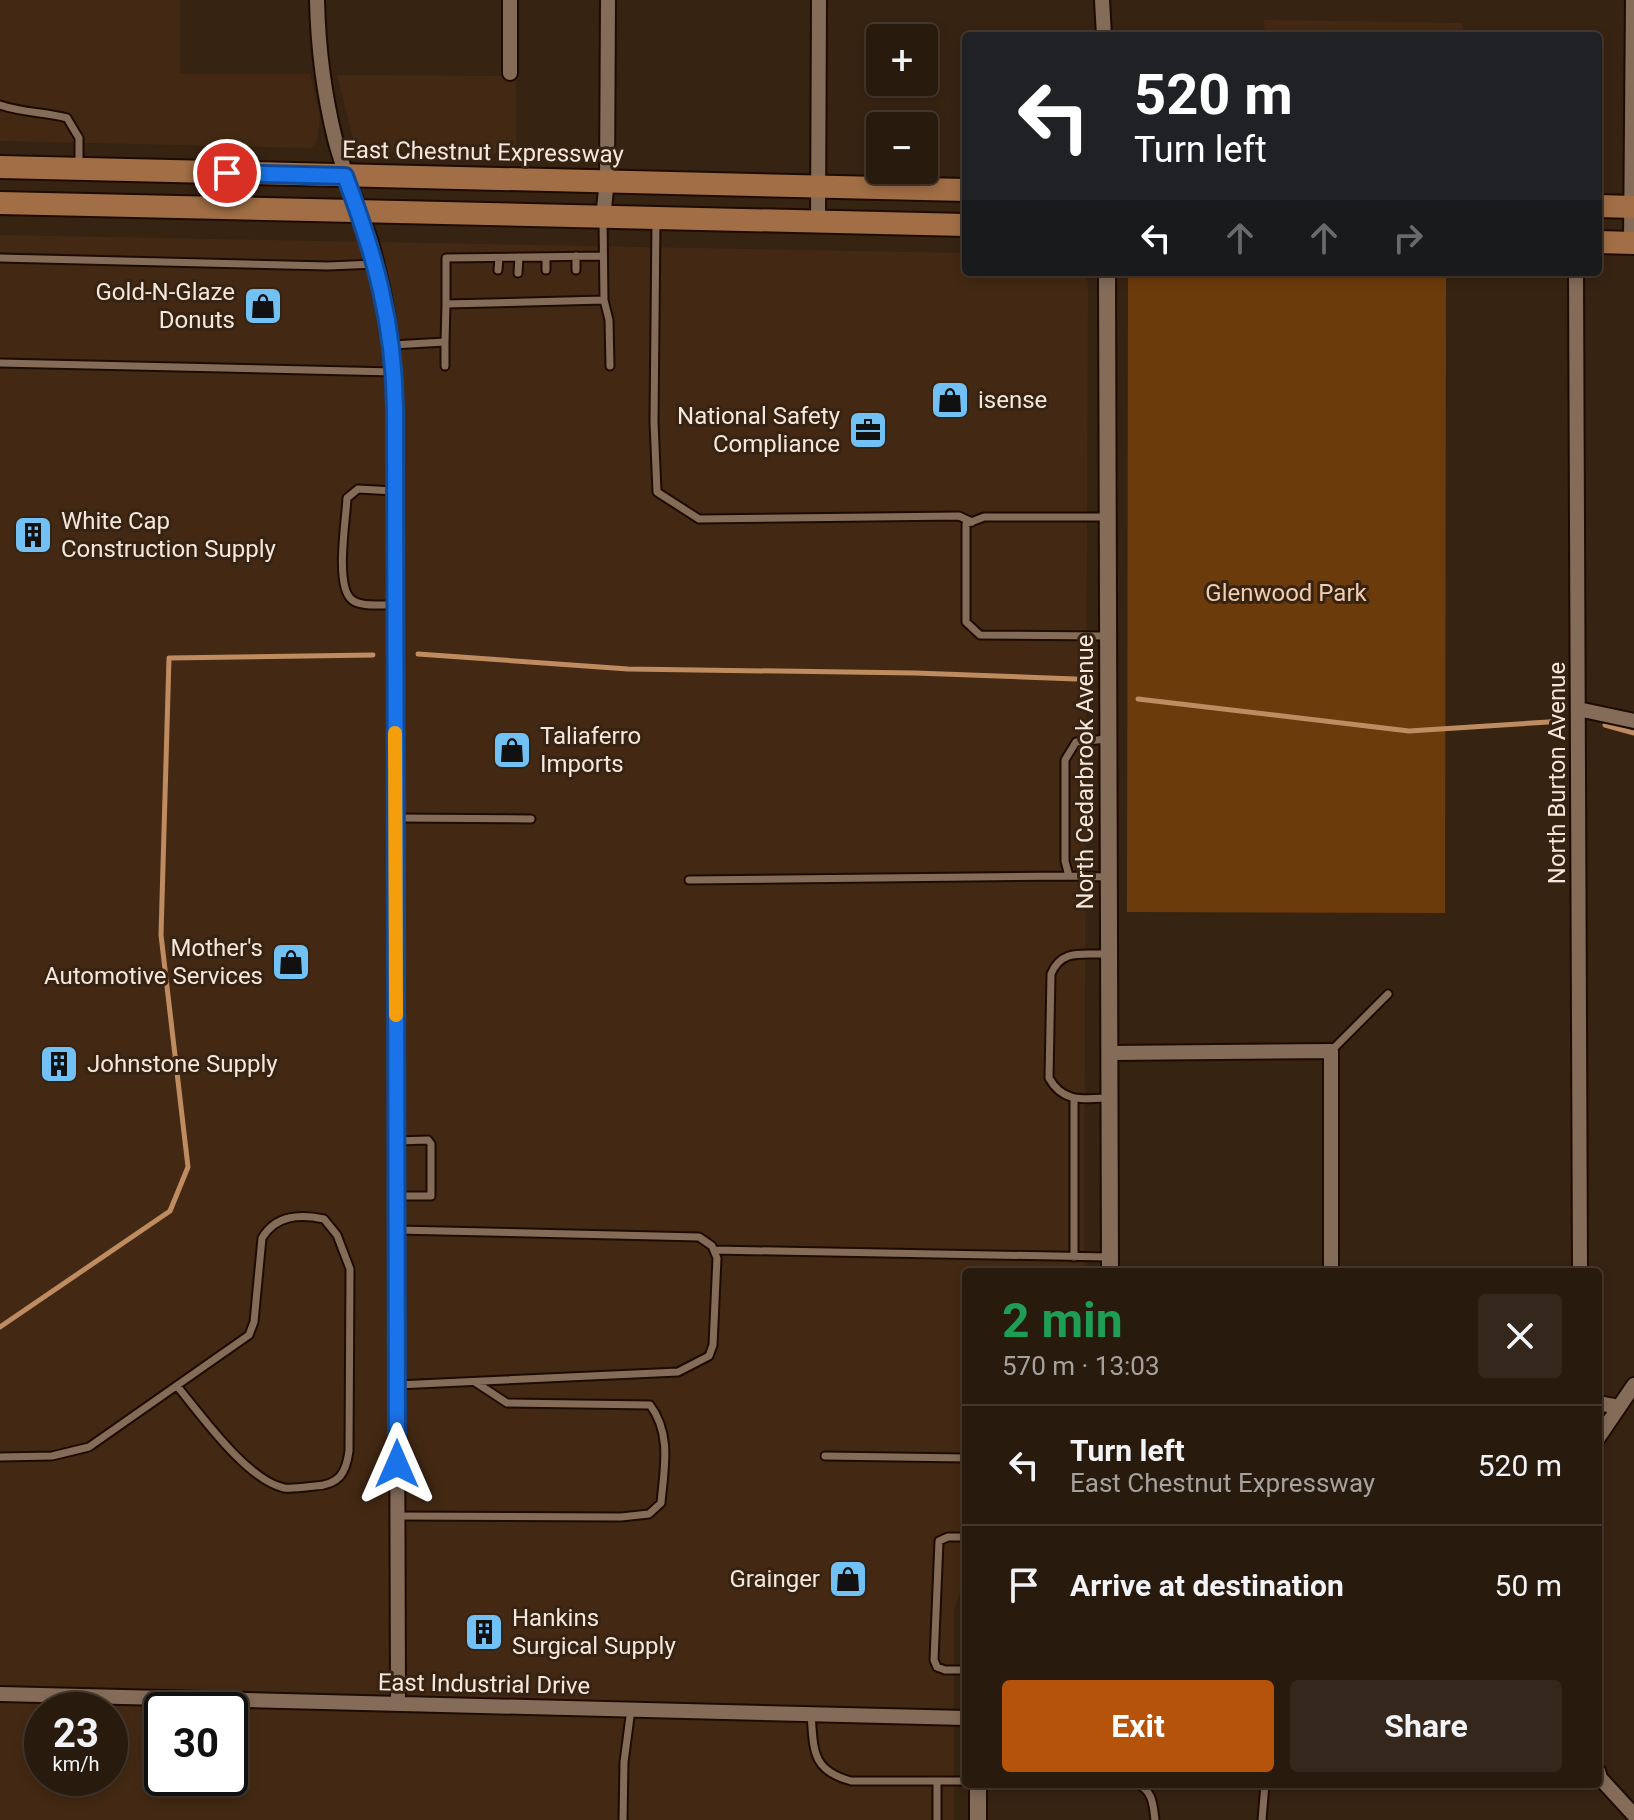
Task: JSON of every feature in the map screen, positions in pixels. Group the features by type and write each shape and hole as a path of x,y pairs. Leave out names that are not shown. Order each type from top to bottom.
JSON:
{"main road":[{"name":"East Chestnut Expressway","path":"0,167 962,190"},
{"path":"0,203 962,225"},
{"path":"1602,206 1632,207"},
{"path":"1602,242 1632,243"}],"street":[{"path":"317,0 326,93 345,176 376,264 392,345 394,372 398,1703"},
{"path":"510,0 510,73"},
{"path":"603,218 607,180 608,0"},
{"path":"818,222 819,0"},
{"path":"1102,0 1104,32"},
{"path":"1632,243 1633,0"},
{"name":"North Cedarbrook Avenue","path":"1107,276 1110,1265"},
{"name":"North Burton Avenue","path":"1576,276 1580,1268"},
{"path":"1578,709 1634,721"},
{"path":"1109,1053 1331,1051 1331,1268"},
{"path":"1602,1432 1634,1385"},
{"path":"1602,1404 1619,1407"},
{"name":"East Industrial Drive","path":"0,1694 962,1718"},
{"path":"1602,1780 1634,1815"},
{"path":"978,1788 978,1820"}],"lane":[{"path":"0,105 22,113 51,113 67,118 79,138 79,169"},
{"path":"603,218 604,300 609,320 610,366"},
{"path":"656,219 654,422 657,492 699,519 959,516 972,522"},
{"path":"576,256 576,270"},
{"path":"445,366 446,258 603,256"},
{"path":"518,273 519,257"},
{"path":"546,257 546,270"},
{"path":"0,258 328,266 376,264"},
{"path":"480,258 480,270"},
{"path":"498,270 499,258"},
{"path":"517,288 517,301"},
{"path":"545,301 546,289"},
{"path":"575,300 576,289"},
{"path":"479,290 479,302"},
{"path":"497,302 498,290"},
{"path":"446,304 604,300"},
{"path":"392,345 445,342"},
{"path":"0,363 394,372"},
{"path":"395,491 358,489 347,498 342,584 351,600 360,604 395,605"},
{"path":"1108,517 984,517 966,524 966,622 980,635 1108,636"},
{"path":"1069,876 1065,861 1065,760 1076,742 1109,739"},
{"path":"396,818 531,819"},
{"path":"689,880 1109,877"},
{"path":"1109,954 1067,955 1056,962 1051,974 1049,1078 1055,1089 1074,1099 1110,1098"},
{"path":"1331,1051 1388,994"},
{"path":"1074,1099 1074,1257"},
{"path":"396,1141 428,1140 431,1144 433,1187 431,1196 396,1196"},
{"path":"0,1457 52,1456 89,1447 249,1335 254,1322 262,1238 269,1227 290,1217 324,1219 337,1235 350,1269 349,1451 346,1469 338,1479 320,1486 284,1488 268,1481 237,1457 177,1386"},
{"path":"397,1230 699,1237 712,1246 717,1258 713,1345 709,1356 678,1372 397,1385"},
{"path":"714,1250 1074,1257 1110,1265"},
{"path":"397,1516 621,1517 649,1514 661,1503 666,1447 659,1418 650,1405 507,1403 473,1381"},
{"path":"825,1456 962,1458"},
{"path":"962,1537 939,1541 934,1660 937,1667 945,1670 962,1670"},
{"path":"623,1820 624,1762 631,1709"},
{"path":"811,1714 814,1752 819,1764 835,1777 851,1781 962,1781"},
{"path":"937,1782 937,1820"},
{"path":"1145,1788 1152,1798 1155,1820"},
{"path":"1262,1820 1265,1788"}],"shaded area":[{"path":"0,0 180,0 180,74 310,74 320,115 317,140 311,148 0,141"},
{"path":"1264,20 1462,23 1462,32 1265,32"},
{"path":"337,75 502,76 516,81 516,154 356,151"},
{"path":"0,235 962,253 962,276 1084,276 1088,282 1084,1268 962,1268 962,1587 954,1610 954,1820 0,1820"}],"green space":[{"name":"Glenwood Park","path":"1128,276 1446,276 1445,913 1127,912"}],"waterway":[{"path":"418,654 628,669 915,673 1076,679"},
{"path":"0,1327 170,1211 188,1167 161,935 169,658 373,655"},
{"path":"1138,699 1409,731 1564,721"},
{"path":"1605,725 1634,733"}],"slow traffic":[{"path":"395,733 396,1015"}],"place":[{"name":"Gold-N-Glaze Donuts","path":"263,306"},
{"name":"isense","path":"950,400"},
{"name":"National Safety Compliance","path":"868,430"},
{"name":"White Cap Construction Supply","path":"33,535"},
{"name":"Taliaferro Imports","path":"512,750"},
{"name":"Mother's Automotive Services","path":"291,962"},
{"name":"Johnstone Supply","path":"59,1064"},
{"name":"Grainger","path":"848,1579"},
{"name":"Hankins Surgical Supply","path":"484,1632"}],"route":[{"path":"227,173 345,176 370,241 392,345 395,409 397,1464"}]}
